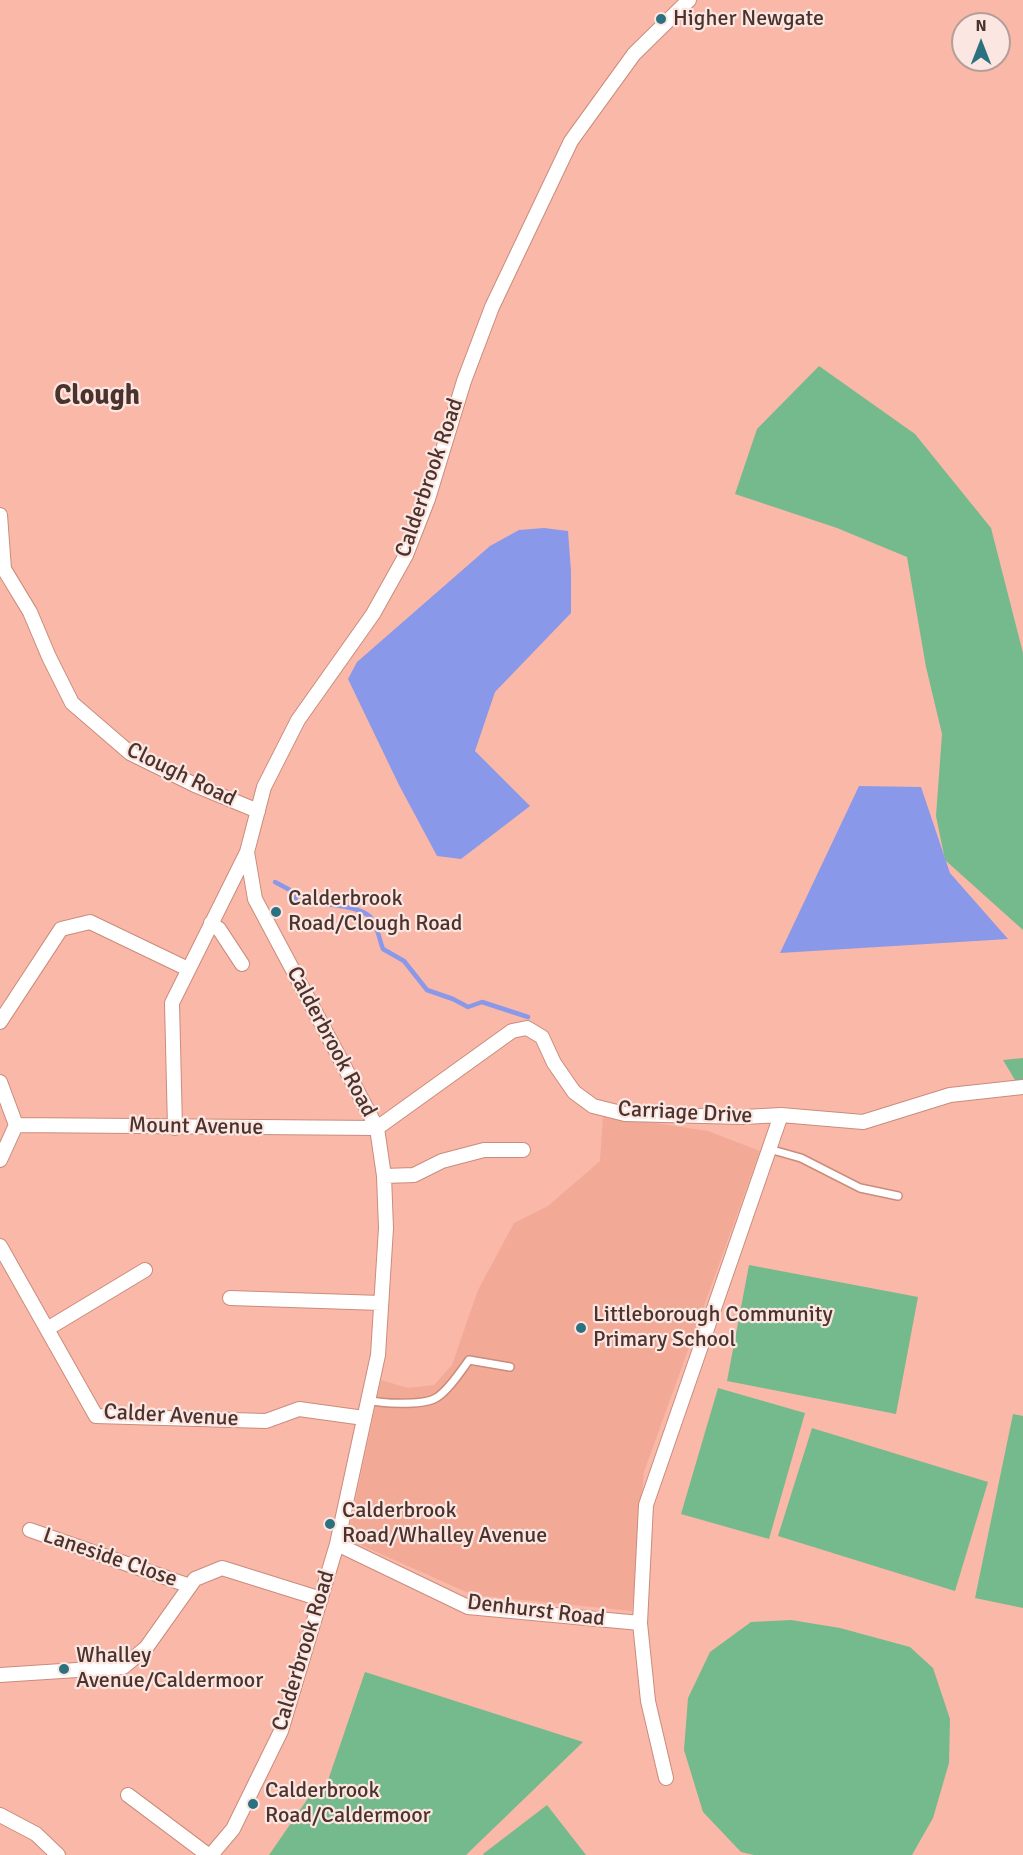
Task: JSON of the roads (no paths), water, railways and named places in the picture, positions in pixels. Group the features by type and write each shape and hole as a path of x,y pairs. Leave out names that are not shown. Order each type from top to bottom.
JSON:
{"street":[{"name":"Calderbrook Road","path":"210,1855 232,1829 281,1731 337,1544 378,1355 386,1228 384,1176 377,1128 255,899 247,852 264,787 298,720 374,614 406,555 428,499 464,381 492,307 572,141 634,54 689,0"},
{"name":"Clough Road","path":"0,515 3,569 30,612 72,703 130,753 258,811"},
{"path":"175,1128 172,1003 247,852"},
{"path":"0,1022 61,929 90,922 188,969"},
{"path":"211,923 219,928 242,964"},
{"name":"Carriage Drive","path":"377,1128 512,1031 527,1028 542,1037 554,1063 574,1092 593,1106 625,1114 744,1117 781,1115 863,1122 950,1095 1023,1088"},
{"path":"0,1082 16,1125 0,1160"},
{"path":"666,1778 648,1701 640,1623 646,1504 781,1115"},
{"name":"Mount Avenue","path":"16,1125 377,1128"},
{"path":"384,1176 414,1175 442,1161 484,1149 523,1149"},
{"name":"Calder Avenue","path":"0,1246 96,1416 266,1421 299,1408 364,1418"},
{"path":"46,1329 145,1270"},
{"path":"230,1298 381,1303"},
{"name":"Laneside Close","path":"30,1530 190,1586"},
{"name":"Denhurst Road","path":"337,1544 468,1607 640,1623"},
{"path":"0,1675 123,1667 146,1648 195,1579 222,1568 321,1599"},
{"path":"128,1795 210,1855"},
{"path":"0,1815 36,1834 58,1855"}],"lane":[{"path":"769,1149 801,1158 860,1188 898,1196"},
{"path":"368,1400 392,1404 435,1399 454,1381 469,1360 510,1367"}],"water":[{"path":"544,528 568,531 571,613 495,692 475,751 530,806 461,859 437,856 399,785 348,679 357,662 490,546 519,530"},
{"path":"859,786 921,787 950,873 1008,939 780,953"}],"waterway":[{"path":"275,882 290,890 298,902 348,907 365,913 375,925 383,949 404,961 427,990 468,1007 482,1002 528,1017"}],"place":[{"name":"Higher Newgate","path":"661,19"},
{"name":"Calderbrook Road/Clough Road","path":"276,912"},
{"name":"Littleborough Community Primary School","path":"581,1328"},
{"name":"Calderbrook Road/Whalley Avenue","path":"330,1524"},
{"name":"Whalley Avenue/Caldermoor","path":"64,1669"},
{"name":"Calderbrook Road/Caldermoor","path":"253,1804"}],"district":[{"name":"Clough","path":"97,397"}]}
